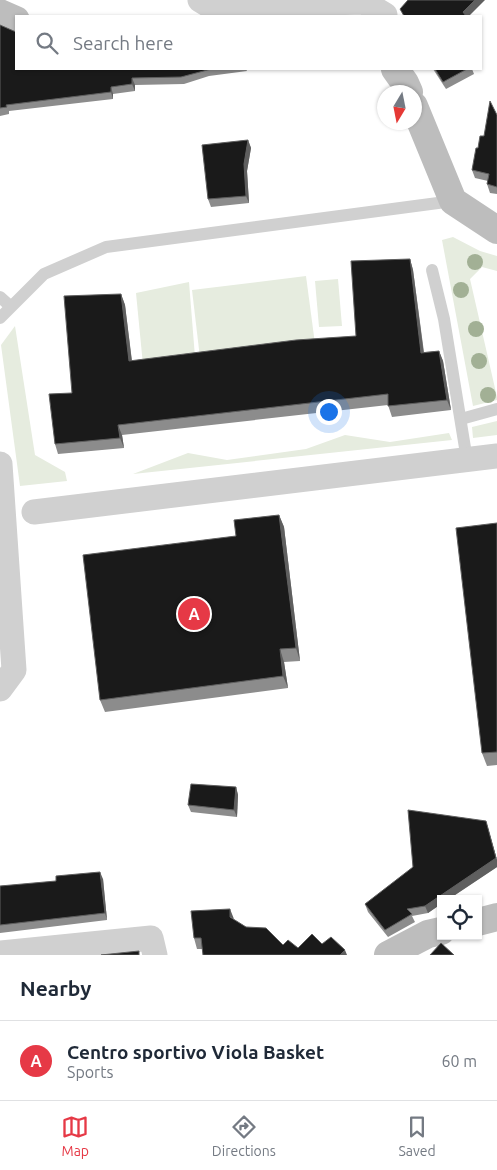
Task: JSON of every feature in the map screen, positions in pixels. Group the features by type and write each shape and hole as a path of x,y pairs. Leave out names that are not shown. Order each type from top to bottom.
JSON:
{"main road":[{"path":"0,13 15,20"},
{"path":"395,70 407,85"},
{"path":"422,125 453,201 497,230"},
{"path":"482,921 497,917"},
{"path":"388,955 428,934 437,932"}],"street":[{"path":"200,0 210,6 364,2 390,11"},
{"path":"34,512 497,456"},
{"path":"0,464 14,670 0,689"},
{"path":"0,953 32,953 151,938 155,955"}],"lane":[{"path":"0,318 44,274 106,247 453,201"},
{"path":"432,270 444,319 467,460"},
{"path":"0,297 10,306"},
{"path":"461,419 497,409"}],"shaded area":[{"path":"453,237 480,251 497,256 497,271 482,267 470,279 497,397 497,400 473,406 442,240"},
{"path":"306,276 315,344 200,358 192,290"},
{"path":"338,279 342,326 319,327 315,281"},
{"path":"189,282 195,357 143,365 136,293"},
{"path":"15,326 35,455 65,472 67,481 20,486 1,345"},
{"path":"497,421 497,435 473,438 472,427"},
{"path":"449,433 452,440 133,474 188,453 227,460 306,449 345,435 390,442"}],"building":[{"path":"408,0 475,0 463,12 465,15 403,15 400,9"},
{"path":"0,25 15,32 15,70 207,70 181,77 132,78 132,84 111,87 111,92 6,105 7,107 0,108"},
{"path":"436,70 465,70 443,82"},
{"path":"490,101 497,115 497,187 487,184 489,174 472,170 480,136 484,136"},
{"path":"248,140 244,164 246,196 208,199 202,145"},
{"path":"410,259 421,353 439,351 447,400 388,406 388,394 118,425 120,438 55,444 49,394 72,393 64,296 121,294 129,361 296,340 356,336 351,261"},
{"path":"279,515 296,648 280,649 283,676 100,700 83,555 236,536 234,520"},
{"path":"497,523 497,752 482,753 456,528"},
{"path":"191,784 236,787 234,810 188,805"},
{"path":"408,810 486,821 496,858 441,895 437,895 437,898 425,906 407,909 412,914 385,930 365,904 413,867"},
{"path":"100,872 105,913 0,925 0,886 56,881 56,876"},
{"path":"230,909 230,917 246,927 266,928 283,945 288,940 298,948 312,934 322,944 331,937 345,950 340,955 203,955 201,938 194,938 191,911"},
{"path":"441,943 454,955 430,955"},
{"path":"139,951 139,955 101,955"}],"place":[{"name":"Centro sportivo Viola Basket","path":"194,614"}]}
